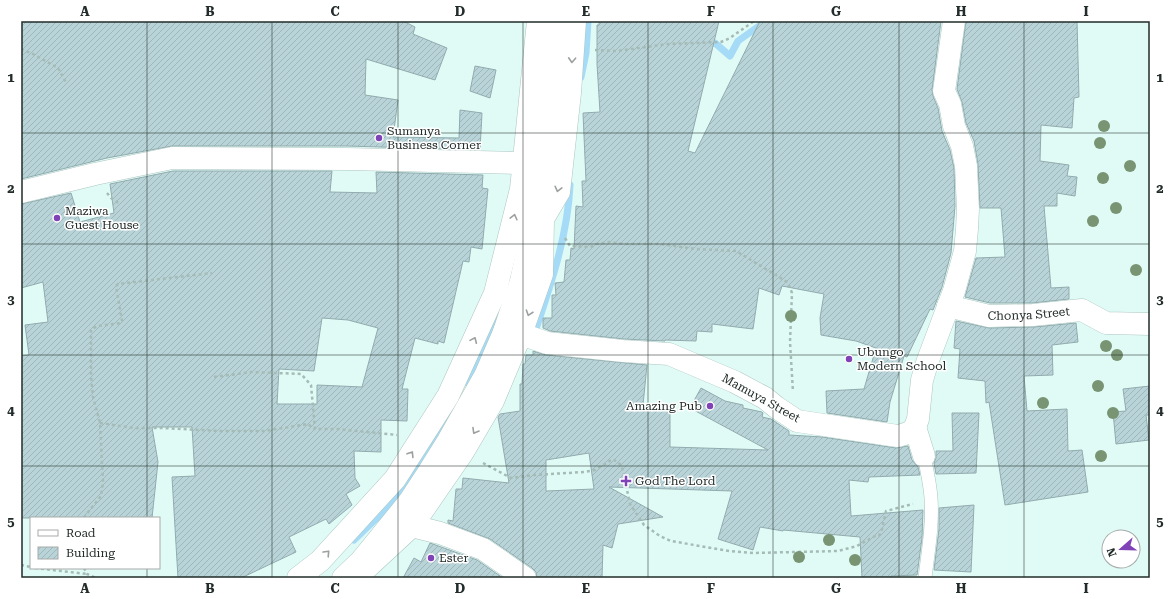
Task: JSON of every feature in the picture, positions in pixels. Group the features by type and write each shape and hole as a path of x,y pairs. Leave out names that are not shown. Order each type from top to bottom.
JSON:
{"street":[{"path":"298,578 320,561 395,479 448,396 495,292 521,188 538,21"},
{"path":"355,578 412,526 463,452 492,401 513,333 520,281 544,174 559,21"},
{"path":"343,578 361,561 409,502 428,473 485,376 513,333 542,274 543,219 559,192 570,93 575,21"},
{"path":"924,456 915,427 922,380 962,266 968,215 966,166 962,146 954,126 950,104 944,91 954,21"},
{"path":"21,192 95,174 172,158 355,159 523,163"},
{"name":"Chonya Street","path":"948,306 989,316 1033,315 1082,310 1106,323 1150,324"},
{"name":"Mamuya Street","path":"513,333 548,343 669,354 735,382 759,395 797,421 898,436 912,431 915,427"},
{"path":"412,526 440,533 483,549 525,578"}],"lane":[{"path":"924,456 929,479 931,500 931,527 925,578"}],"path":[{"path":"572,48 617,51 668,44 721,42 730,38 754,21"},
{"path":"21,49 58,68 67,84"},
{"path":"543,219 561,231 570,246 589,247 596,244 609,242 625,244 660,244 696,249 736,251 788,282 792,293 790,366 797,421"},
{"path":"85,517 101,496 103,482 100,423 93,397 91,375 91,330 97,326 121,323 122,321 116,286 120,283 212,273"},
{"path":"214,377 252,372 301,374 311,385 315,429"},
{"path":"100,423 134,428 264,432 308,424 315,429 337,429 422,437"},
{"path":"463,452 511,478 595,470 613,459 621,465 630,504 644,525 660,536 671,541 753,554 832,551 851,548 875,536 879,536 886,511 931,500"},
{"path":"44,569 87,574 96,578"},
{"path":"84,569 87,574"}],"building":[{"path":"21,21 403,21 415,27 413,34 447,48 435,80 366,59 365,95 398,100 393,137 459,138 460,110 482,113 480,150 347,146 172,146 107,158 21,179"},
{"path":"599,21 719,21 688,151 695,153 760,21 941,21 932,90 938,108 942,131 950,150 954,168 955,206 951,253 942,287 933,310 930,309 907,357 904,356 890,402 887,422 827,413 826,391 864,389 876,348 856,341 821,335 820,318 824,294 782,286 779,295 759,288 753,329 712,324 712,332 697,331 696,341 624,339 550,331 543,328 543,318 552,318 552,295 556,295 555,283 564,282 566,260 570,260 571,248 574,249 576,206 583,207 582,181 586,181 583,113 600,112 597,64 597,25 599,25"},
{"path":"966,21 1077,21 1079,97 1074,98 1072,128 1041,125 1040,161 1069,165 1067,176 1077,177 1075,196 1057,193 1057,206 1044,206 1051,288 1069,287 1069,299 1032,303 990,303 965,297 976,258 1005,257 1001,208 980,208 978,164 974,141 966,123 962,102 957,89"},
{"path":"475,66 496,70 490,98 470,91"},
{"path":"173,171 332,171 330,192 377,193 376,172 483,175 482,188 488,189 482,249 471,247 469,262 463,261 444,343 438,341 438,344 415,338 402,389 408,389 407,421 381,420 381,452 354,451 355,478 360,486 346,494 352,505 329,524 326,519 289,537 296,552 241,578 178,578 172,477 195,476 192,427 152,427 158,462 152,517 21,518 21,356 29,355 25,325 48,322 43,282 21,288 21,204 71,193 80,222 114,213 110,184","holes":["322,318 348,320 378,328 362,387 317,385 317,404 277,404 279,369 314,371"]},
{"path":"956,321 989,328 1034,327 1076,323 1078,342 1052,345 1053,375 1024,376 1027,411 1067,409 1068,451 1082,450 1088,492 1005,505 989,402 986,403 985,381 958,378 960,349 954,348"},
{"path":"533,351 546,355 647,365 643,405 670,405 670,447 768,450 690,408 701,388 725,401 743,405 743,408 762,412 762,417 771,419 789,431 789,435 822,437 896,448 908,446 912,460 918,467 920,475 869,477 868,482 849,480 851,516 923,510 922,538 917,575 891,576 891,578 862,578 860,537 783,531 760,527 753,550 718,539 732,491 609,487 663,517 618,524 612,548 603,545 602,578 537,578 536,572 532,568 490,539 448,523 448,520 453,521 456,489 462,489 463,478 509,483 498,417 500,414 520,411 520,384 522,384 523,364 525,364 526,355 533,355","holes":["589,453 594,489 546,491 546,460"]},
{"path":"1150,386 1150,415 1146,415 1149,440 1116,444 1113,412 1126,411 1123,389"},
{"path":"952,413 979,413 976,473 936,474 934,463 936,451 953,451"},
{"path":"974,505 971,572 934,570 939,529 939,508"},
{"path":"430,543 477,560 503,578 403,578 414,558 421,562"}],"waterway":[{"path":"581,77 586,53 588,21"},
{"path":"706,44 715,43 730,56 738,41 766,21"},
{"path":"537,326 554,274 563,239 569,203 570,185"},
{"path":"467,383 493,329 500,307"},
{"path":"354,540 382,513 423,459 455,405"}],"place":[{"name":"Sumanya Business Corner","path":"379,138"},
{"name":"Maziwa Guest House","path":"57,218"},
{"name":"Ubungo Modern School","path":"849,359"},
{"name":"Amazing Pub","path":"710,406"},
{"name":"God The Lord","path":"626,481"},
{"name":"Ester","path":"431,558"}]}
